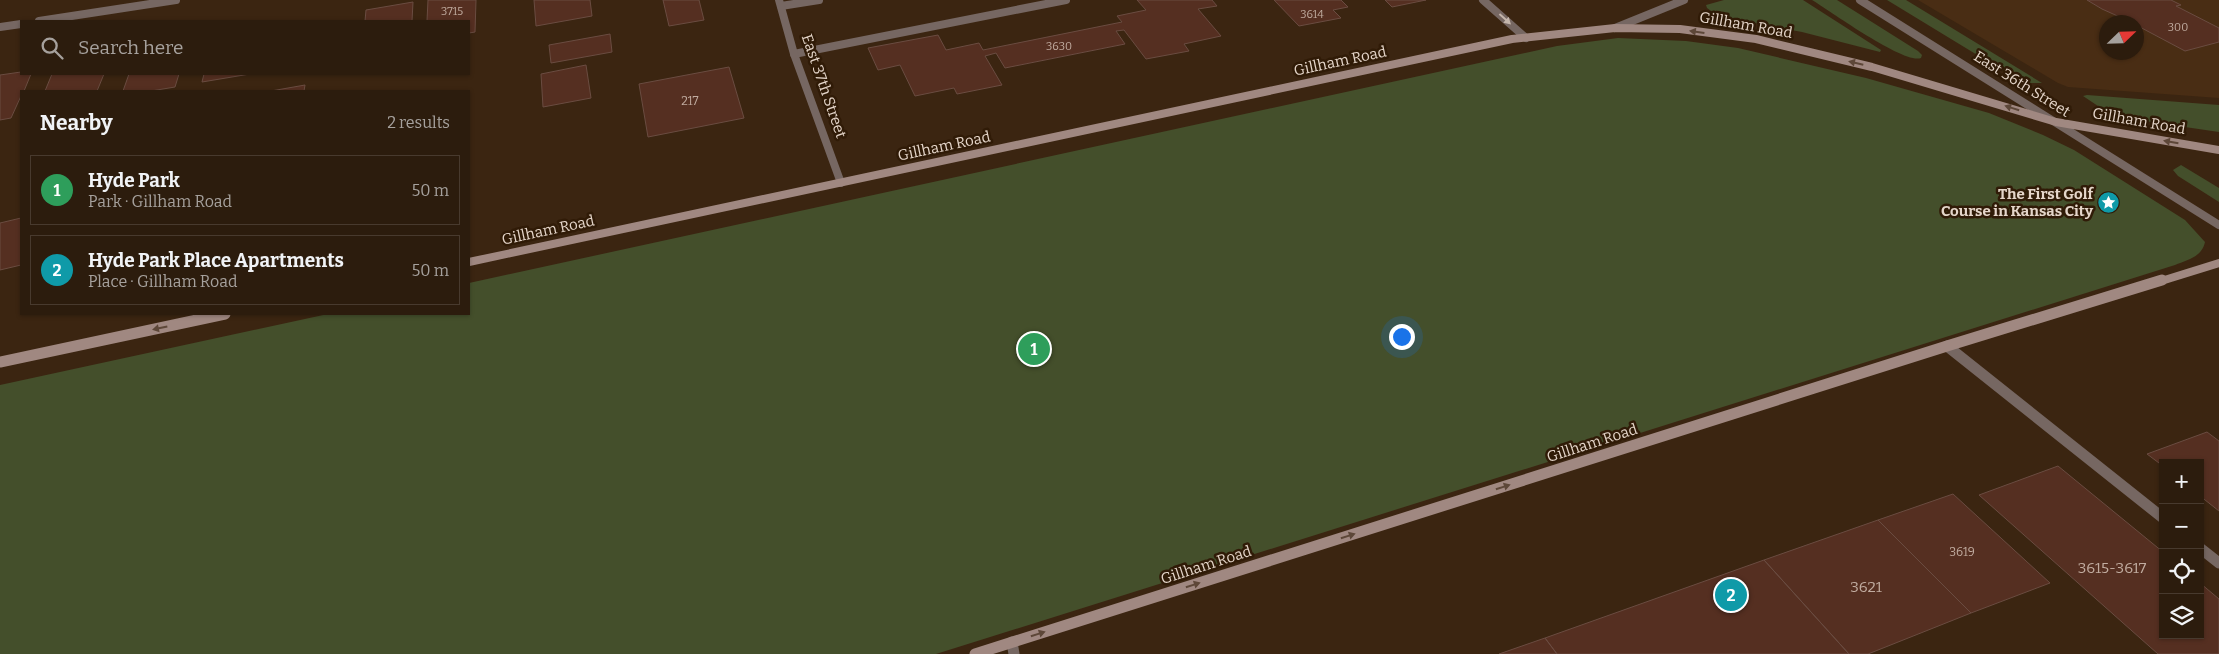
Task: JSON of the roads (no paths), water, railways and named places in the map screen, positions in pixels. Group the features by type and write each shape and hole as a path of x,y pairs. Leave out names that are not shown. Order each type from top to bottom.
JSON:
{"main road":[{"name":"Gillham Road","path":"470,262 1526,38 1615,28 1680,29 1756,39 1920,80 2056,122 2219,150"},
{"name":"Gillham Road","path":"975,654 1013,648 1947,346 2219,263"},
{"path":"0,362 220,315"}],"street":[{"path":"46,20 176,0"},
{"path":"780,3 819,0"},
{"path":"794,54 1066,0"},
{"path":"1483,0 1526,38"},
{"path":"1615,28 1684,0"},
{"name":"East 36th Street","path":"1860,0 2219,225"},
{"name":"East 37th Street","path":"780,3 794,54 841,183"},
{"path":"0,27 20,24"},
{"path":"1947,346 2159,515"},
{"path":"2201,549 2219,563"}],"place":[{"name":"The First Golf Course in Kansas City","path":"2109,203"},
{"name":"Hyde Park","path":"1034,349"},
{"name":"Hyde Park Place Apartments","path":"1731,595"}]}
